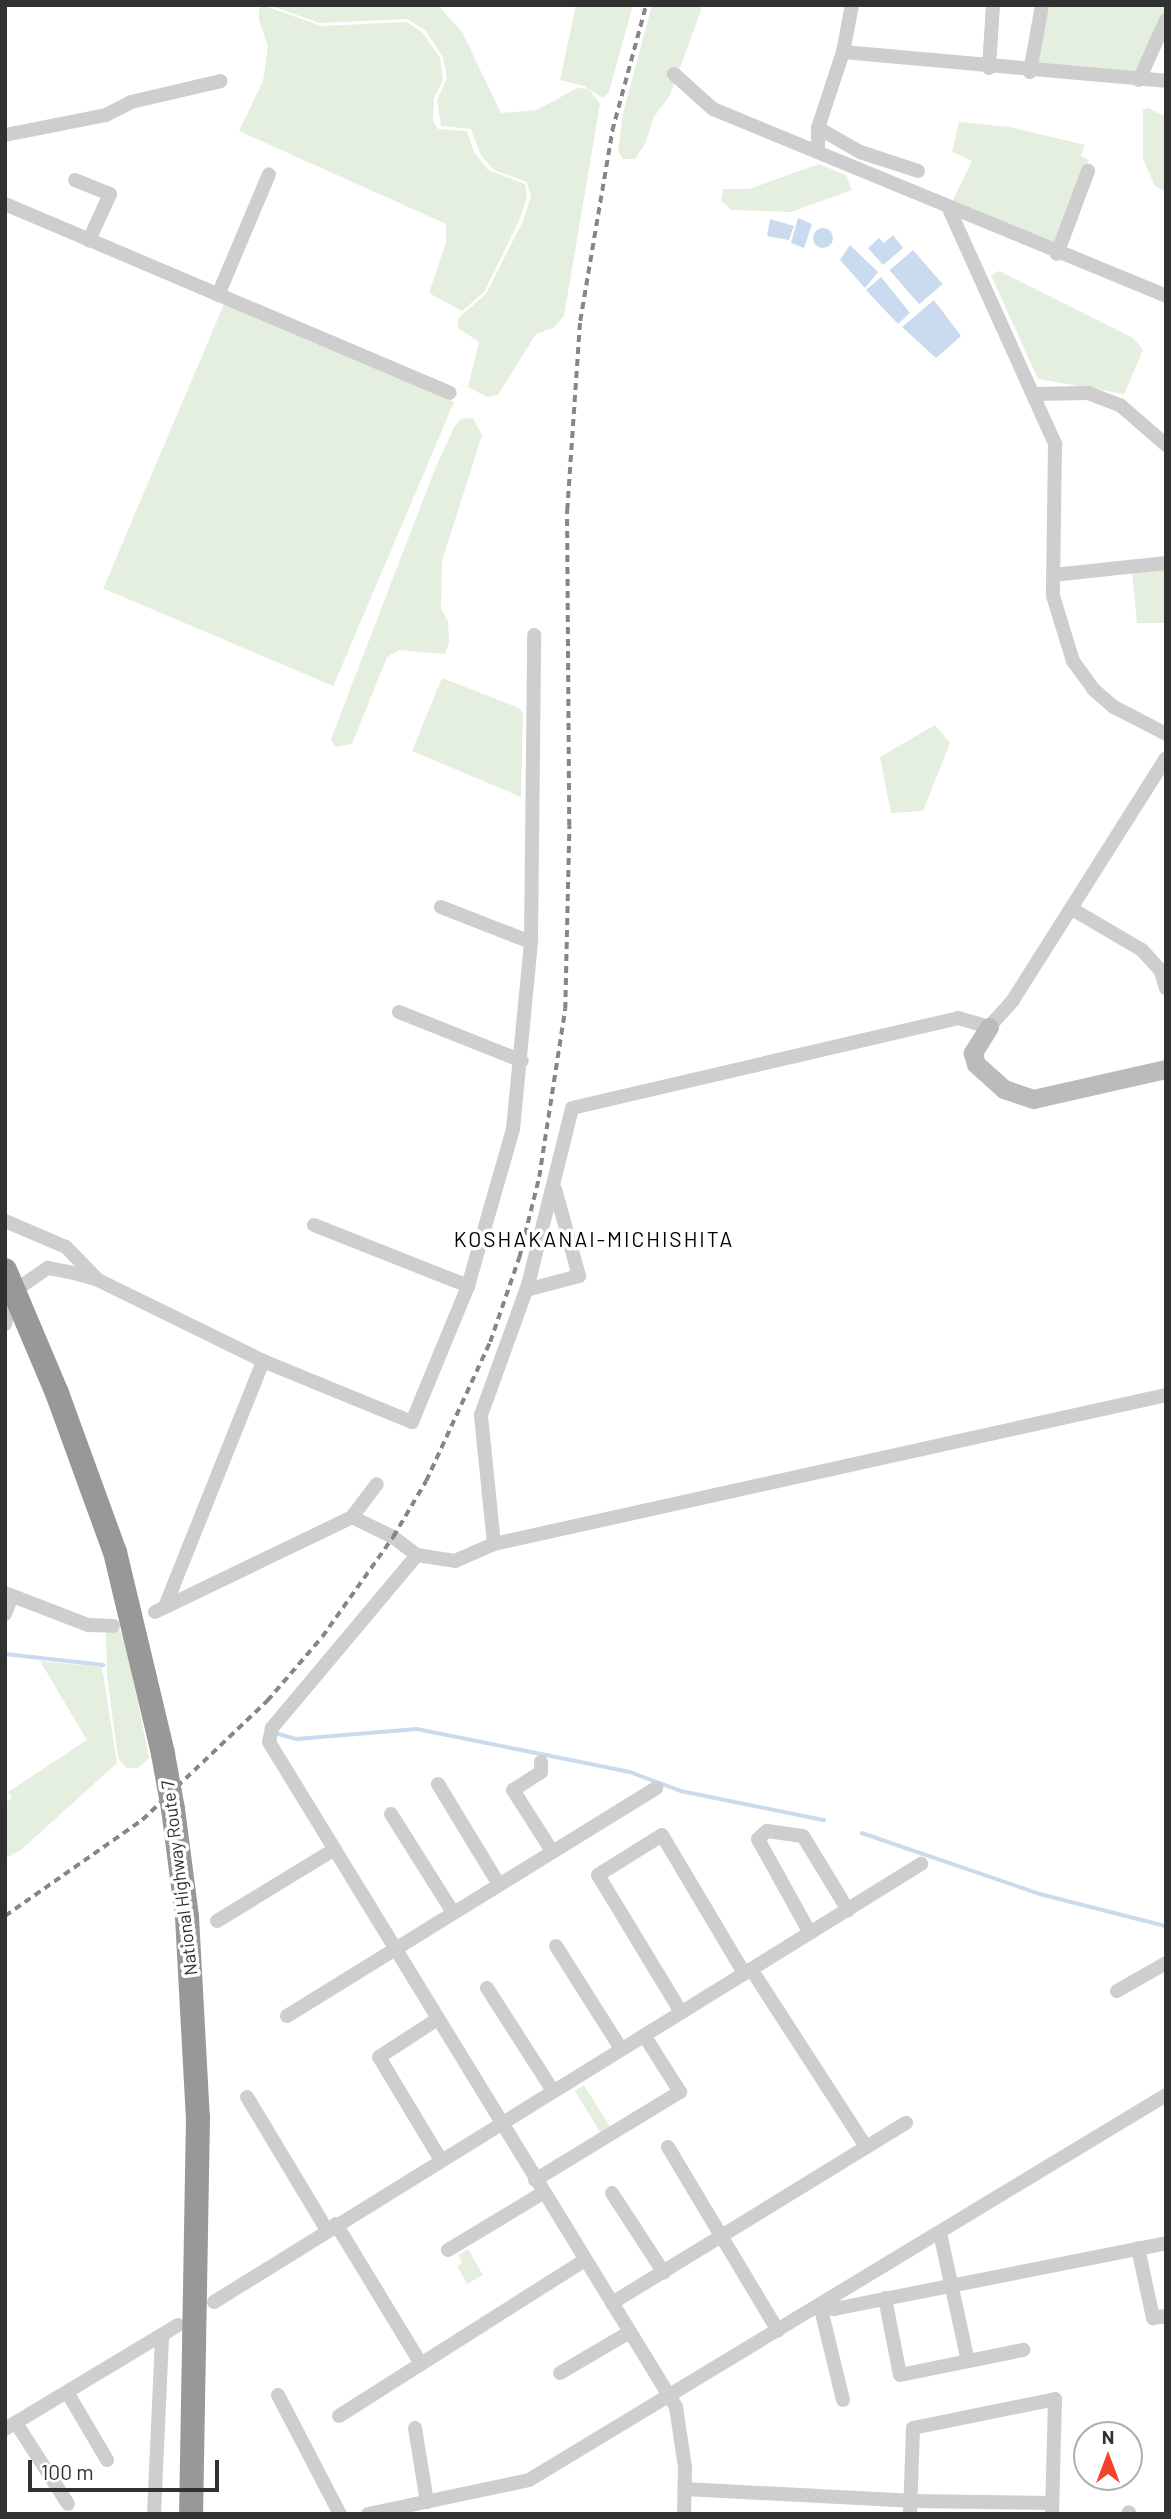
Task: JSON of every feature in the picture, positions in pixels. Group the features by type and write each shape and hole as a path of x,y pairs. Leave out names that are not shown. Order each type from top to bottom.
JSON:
{"highway":[{"name":"National Highway Route 7","path":"11,1280 116,1552 163,1754 173,1809 187,1917 198,2117 191,2514"}],"street":[{"path":"818,149 818,128 843,52 852,5"},
{"path":"989,68 993,5"},
{"path":"1030,72 1042,5"},
{"path":"1139,80 1166,20"},
{"path":"843,52 1030,72 1166,81"},
{"path":"674,74 713,110 818,149 950,211 1166,296"},
{"path":"5,135 106,115 131,103 221,81"},
{"path":"818,128 860,152 918,171"},
{"path":"1057,254 1088,171"},
{"path":"218,295 269,174"},
{"path":"75,180 110,194 89,240"},
{"path":"5,204 450,393"},
{"path":"950,211 998,323 1035,394 1058,460 1053,575 1057,620 1073,661 1093,689 1114,707 1166,734"},
{"path":"1035,394 1088,393 1120,405 1165,443"},
{"path":"1053,575 1166,563"},
{"path":"5,1324 11,1280 48,1268 98,1280 264,1361 412,1422 468,1286 501,1178 522,1061 531,943 534,635"},
{"path":"1166,758 1013,1000 989,1027 972,1053 976,1065 1004,1089 1033,1099 1166,1069"},
{"path":"441,907 531,943"},
{"path":"1072,909 1142,950 1161,971 1166,988"},
{"path":"399,1012 522,1061"},
{"path":"494,1544 481,1415 526,1290 555,1188 572,1108 958,1018 989,1027"},
{"path":"526,1290 579,1276 568,1221 555,1188"},
{"path":"5,1221 65,1247 98,1280"},
{"path":"314,1224 468,1286"},
{"path":"264,1361 160,1608 352,1517 377,1484"},
{"path":"352,1517 387,1533 417,1555 456,1561 494,1544 1166,1395"},
{"path":"417,1555 272,1728 268,1742 669,2396 682,2427 684,2514"},
{"path":"5,1614 9,1595 88,1625 113,1626"},
{"path":"541,1762 541,1772 513,1790 552,1851"},
{"path":"438,1784 498,1883"},
{"path":"288,2016 392,1947 656,1788"},
{"path":"391,1814 452,1911"},
{"path":"810,1933 758,1839 767,1831 803,1836 848,1910"},
{"path":"681,2012 598,1875 662,1835 747,1971 866,2147"},
{"path":"217,1921 335,1849"},
{"path":"214,2302 331,2227 921,1864"},
{"path":"556,1946 621,2049"},
{"path":"1117,1991 1166,1963"},
{"path":"487,1988 553,2091"},
{"path":"436,2020 379,2057 441,2160"},
{"path":"535,2180 680,2092 644,2035"},
{"path":"368,2514 529,2480 1166,2095"},
{"path":"247,2097 421,2364"},
{"path":"612,2303 906,2123"},
{"path":"667,2147 778,2331"},
{"path":"449,2250 544,2193"},
{"path":"612,2193 664,2273"},
{"path":"940,2233 968,2361"},
{"path":"820,2305 834,2309 1166,2243"},
{"path":"1138,2248 1153,2318 1166,2316"},
{"path":"339,2416 585,2260"},
{"path":"885,2298 900,2375 1023,2350"},
{"path":"820,2305 843,2400"},
{"path":"68,2504 10,2426 178,2325"},
{"path":"560,2373 630,2332"},
{"path":"154,2514 162,2335"},
{"path":"67,2392 107,2460"},
{"path":"278,2395 340,2514"},
{"path":"685,2489 911,2507 1052,2508 1055,2399 913,2428 911,2507"},
{"path":"415,2428 427,2502"}],"green space":[{"path":"269,5 438,5 462,32 501,113 537,110 577,88 589,89 600,104 564,316 553,328 536,334 498,395 487,397 468,387 479,342 458,328 458,318 486,294 522,223 531,197 527,182 494,170 481,155 471,129 441,126 437,100 447,78 443,57 425,30 407,19 319,23"},
{"path":"576,5 633,5 609,92 603,98 584,86 560,80"},
{"path":"652,5 703,5 670,95 654,117 645,144 635,159 623,159 618,151 623,113"},
{"path":"1049,5 1166,5 1166,8 1140,68 1127,75 1044,68 1036,58"},
{"path":"265,6 321,26 407,22 423,33 440,58 443,80 434,98 433,121 438,129 467,131 474,152 488,170 525,184 527,196 520,219 484,292 462,311 429,293 446,243 446,224 239,131 263,81 268,46 259,20 259,8"},
{"path":"1148,108 1166,117 1166,192 1155,186 1143,159 1143,110"},
{"path":"959,122 1010,127 1085,145 1081,156 1089,160 1055,246 952,202 972,161 952,152"},
{"path":"819,164 846,175 852,190 791,212 732,210 721,201 723,189 749,189"},
{"path":"999,271 1133,338 1143,350 1124,394 1038,379 991,275"},
{"path":"224,304 454,402 333,686 103,588"},
{"path":"473,418 482,435 442,561 441,609 448,621 449,643 445,654 399,650 387,657 352,744 335,747 331,739 435,469 454,427 461,419"},
{"path":"1166,567 1166,623 1137,623 1132,572"},
{"path":"442,678 519,708 523,714 521,797 412,751"},
{"path":"935,725 950,743 923,811 891,813 880,757"},
{"path":"111,1630 120,1630 126,1644 149,1758 138,1768 127,1768 118,1758 107,1676 106,1634"},
{"path":"40,1661 102,1667 117,1763 21,1850 5,1858 5,1803 12,1798 8,1792 87,1740"},
{"path":"584,2085 610,2127 601,2132 575,2091"},
{"path":"468,2249 483,2275 467,2284 457,2266 462,2263 458,2255"}],"water":[{"path":"798,218 812,224 804,248 791,243"},
{"path":"770,219 794,226 789,240 767,236"},
{"path":"823,228 830,231 833,238 830,245 823,248 816,245 813,238 816,231"},
{"path":"893,235 903,248 883,265 868,248 879,238 884,243"},
{"path":"850,245 878,272 865,288 840,260"},
{"path":"913,250 943,284 919,304 890,270"},
{"path":"881,277 910,313 898,324 866,290"},
{"path":"934,300 961,336 936,358 902,327"}],"waterway":[{"path":"5,1654 103,1665"},
{"path":"279,1734 297,1739 417,1729 630,1772 681,1791 824,1820"},
{"path":"862,1833 1040,1894 1166,1926"}],"railway":[{"path":"5,1916 142,1820 267,1701 322,1637 393,1537 426,1481 490,1342 519,1258 539,1177 565,1009 569,826 567,510 580,321 612,131 646,5"}],"district":[{"name":"KOSHAKANAI-MICHISHITA","path":"594,1239"}]}
